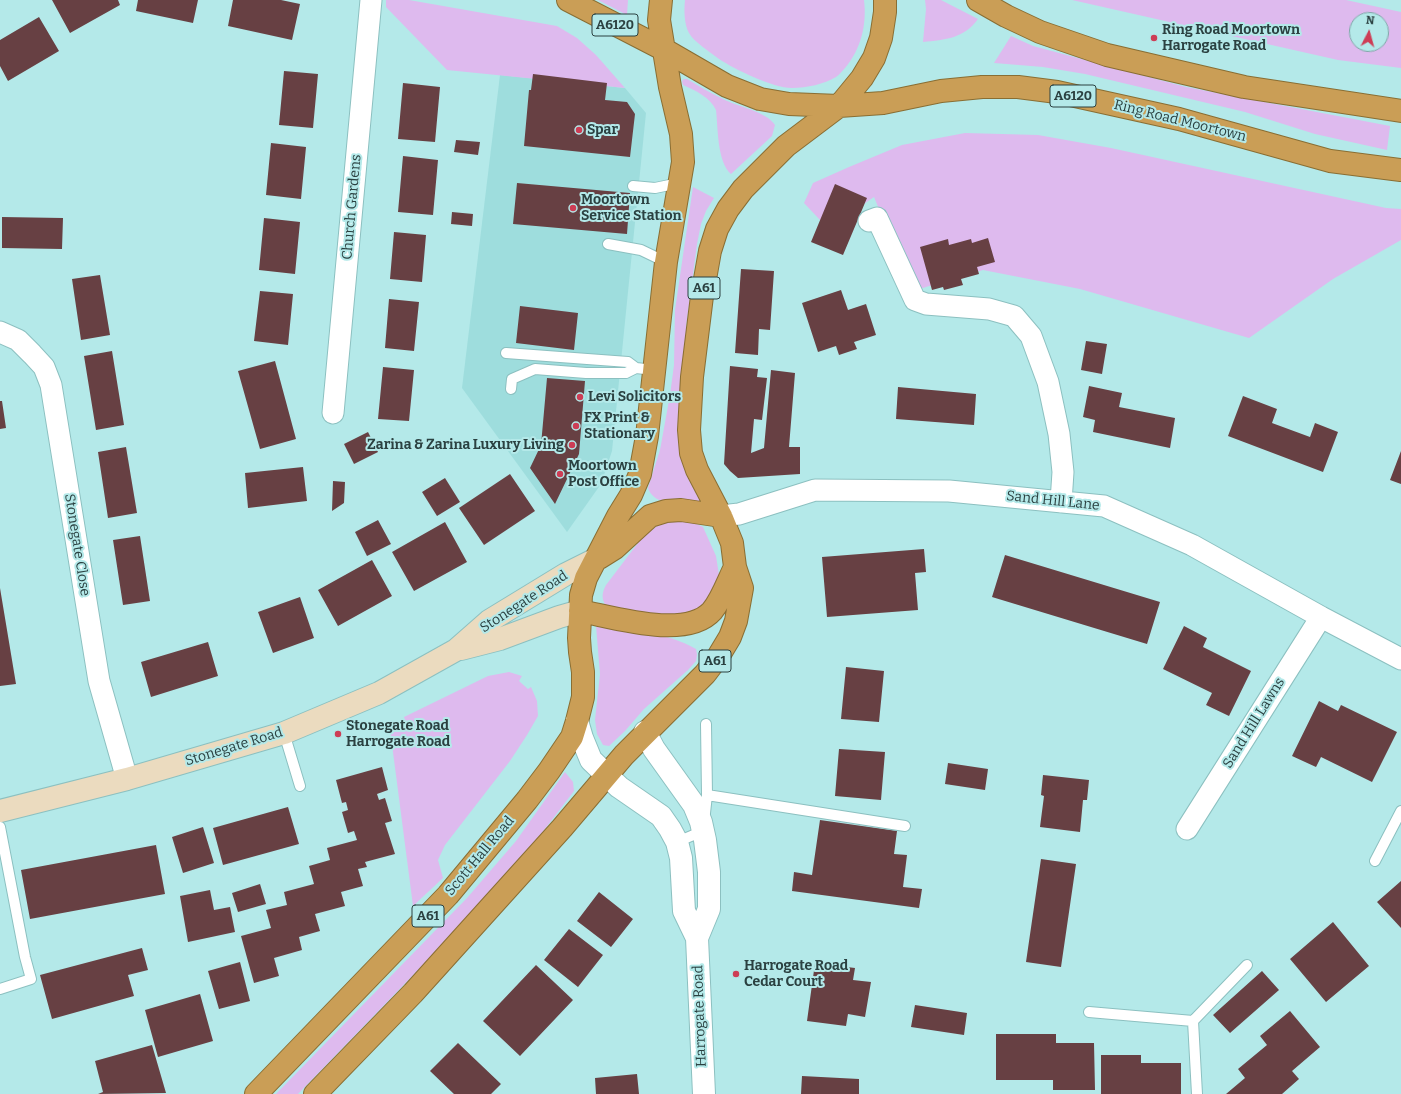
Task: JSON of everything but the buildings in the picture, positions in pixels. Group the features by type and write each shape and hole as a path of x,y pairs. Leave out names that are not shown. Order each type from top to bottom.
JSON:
{"highway":[{"name":"A6120","path":"568,0 663,49"},
{"path":"596,559 615,548 650,516 666,511 681,510 721,516 732,543 735,567 712,611 699,621 683,626 657,625 580,611 581,595 586,578 618,516 631,496 640,474 647,436 645,369 666,262 683,162 681,134 670,87 659,20 661,0"},
{"path":"839,106 862,78 874,58 881,38 885,12 885,0"},
{"path":"978,0 1006,16 1040,32 1107,55 1244,87 1401,111"},
{"name":"Ring Road Moortown","path":"663,49 727,86 760,99 789,104 839,106 883,103 941,91 982,87 1018,87 1057,92 1179,119 1259,140 1330,161 1401,170"},
{"name":"A61","path":"721,516 697,470 691,453 689,430 693,370 702,296 710,252 717,229 728,209 743,189 786,146 839,106"},
{"name":"A61","path":"315,1094 413,992 562,828 645,732 705,674 718,657 730,636 736,621 742,588 735,567"},
{"name":"Scott Hall Road","path":"256,1094 448,895 527,800 572,737 582,697 583,672 580,652 580,611"}],"main road":[{"name":"Stonegate Road","path":"0,811 127,779 284,733 379,693 456,650 490,621 566,574 596,559"},
{"name":"Stonegate Road","path":"456,650 500,639 559,617 580,611"}],"street":[{"name":"Church Gardens","path":"333,413 372,0"},
{"path":"869,221 877,218 915,300 926,304 989,309 1014,316 1031,336 1048,382 1058,434 1063,472 1061,502"},
{"name":"Stonegate Close","path":"0,332 18,340 32,354 44,367 51,385 99,681 127,779"},
{"name":"Sand Hill Lane","path":"721,516 739,514 815,490 949,491 1104,506 1192,545 1320,617 1401,659"},
{"name":"Sand Hill Lawns","path":"1187,829 1320,617"},
{"name":"Harrogate Road","path":"577,721 591,760 606,776 660,816 670,829 677,842 681,858 684,911 697,938 704,1094"},
{"name":"Harrogate Road","path":"645,732 654,749 694,805 701,822 709,872 710,909 697,938"}],"lane":[{"path":"633,186 655,188 679,183"},
{"path":"608,244 641,250 666,262"},
{"path":"506,353 628,362 645,369"},
{"path":"511,389 512,379 524,372 534,369 586,373 626,373 645,369"},
{"path":"677,842 703,832 707,795 706,724"},
{"path":"284,733 300,786"},
{"path":"707,795 905,826"},
{"path":"1375,861 1401,811"},
{"path":"0,828 25,958 31,979 0,989"},
{"path":"1197,1094 1193,1022 1247,965"},
{"path":"1089,1012 1193,1022"}],"shaded area":[{"path":"386,0 409,0 557,26 577,38 596,55 625,88 447,70 386,7"},
{"path":"598,0 628,0 627,15"},
{"path":"685,0 864,0 864,27 859,45 851,61 837,76 821,84 798,88 784,87 775,85 734,68 698,43 689,33 686,25"},
{"path":"925,0 941,0 978,19 967,30 954,37 923,42 926,9"},
{"path":"1072,0 1346,0 1401,12 1401,68 1338,60"},
{"path":"1011,36 1033,46 1186,87 1390,126 1387,150 1315,134 1245,112 1085,74 1043,67 994,63"},
{"path":"500,75 625,88 646,113 612,451 601,484 567,532 462,388"},
{"path":"687,79 729,102 765,116 775,125 772,136 731,174 726,169 721,153 716,110 710,101 698,92 683,85 682,81"},
{"path":"965,133 1038,135 1111,148 1386,208 1401,209 1401,240 1333,279 1249,338 1080,289 983,270 916,290 898,255 874,197 845,217 820,220 804,203 813,183 849,167 902,145"},
{"path":"693,187 714,198 706,211 701,224 686,327 686,380 700,502 678,503 657,499 648,488 660,450 670,395 674,365 675,310"},
{"path":"679,520 693,522 703,527 716,556 719,575 716,591 701,611 673,619 606,606 603,596 606,585 641,539 659,524"},
{"path":"596,626 660,635 685,643 696,649 697,655 696,661 688,670 644,709 625,731 609,746 603,745 597,734 595,720 600,674"},
{"path":"509,672 522,676 519,681 528,689 531,687 537,701 538,716 510,761 445,845 438,860 443,878 413,906 390,729 405,723 404,717 488,676"},
{"path":"565,772 573,782 574,791 528,851 478,908 298,1094 276,1094 467,898 516,841"}],"place":[{"name":"Ring Road Moortown Harrogate Road","path":"1154,38"},
{"name":"Spar","path":"579,130"},
{"name":"Moortown Service Station","path":"573,208"},
{"name":"Levi Solicitors","path":"580,397"},
{"name":"FX Print & Stationary","path":"576,426"},
{"name":"Zarina & Zarina Luxury Living","path":"572,445"},
{"name":"Moortown Post Office","path":"560,474"},
{"name":"Stonegate Road Harrogate Road","path":"338,734"},
{"name":"Harrogate Road Cedar Court","path":"736,974"}]}
